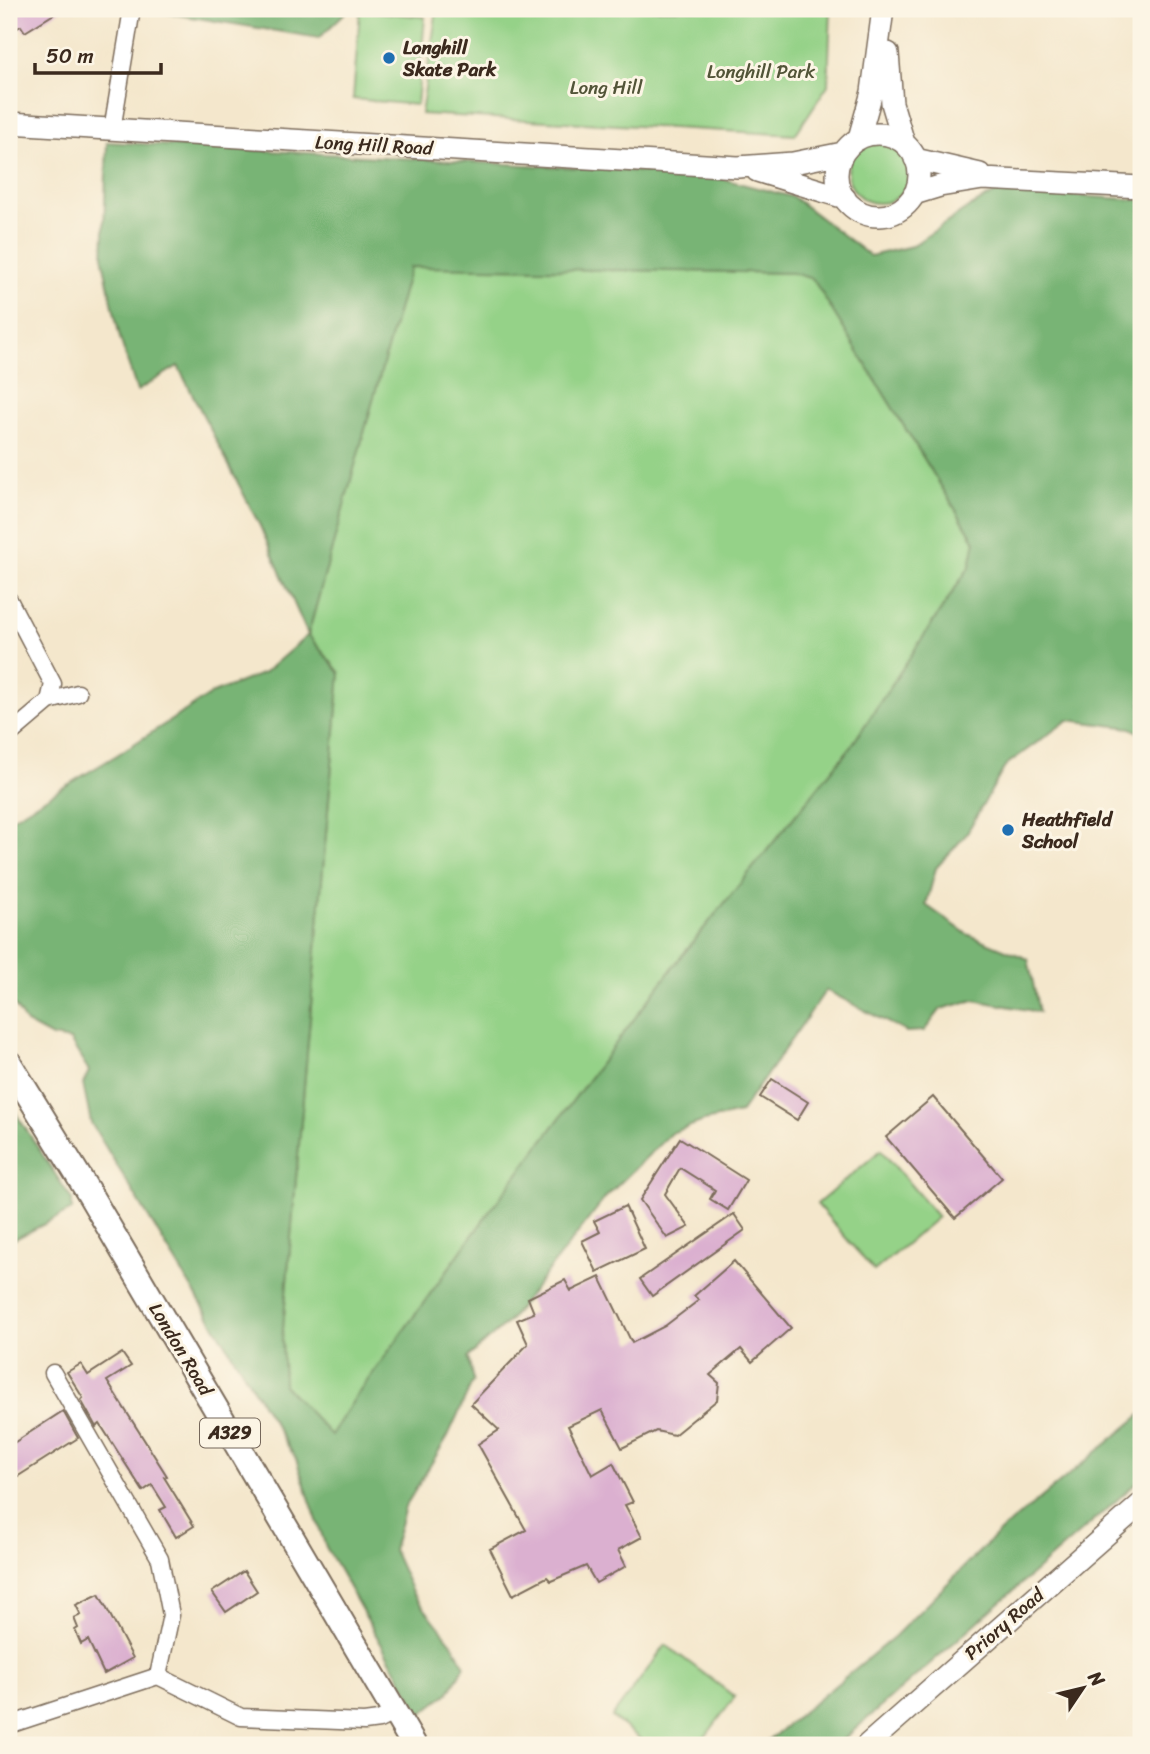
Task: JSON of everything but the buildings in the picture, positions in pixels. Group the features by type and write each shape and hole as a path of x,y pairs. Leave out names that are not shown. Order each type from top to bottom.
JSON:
{"main road":[{"name":"London Road","path":"9,1063 414,1745"}],"street":[{"path":"111,130 132,9"},
{"path":"883,13 892,103 919,174 914,194 901,209 880,216 859,211 845,198 840,191 837,174 872,92 883,13"},
{"name":"Long Hill Road","path":"9,123 738,167 793,163 851,145"},
{"path":"851,145 882,134 909,151 999,178"},
{"name":"Long Hill Road","path":"738,167 783,177 845,198"},
{"path":"914,194 971,180 999,178 1141,187"},
{"path":"9,600 53,684 49,701"},
{"path":"9,735 49,701 78,693"},
{"path":"53,1373 160,1559 171,1615 158,1676"},
{"name":"Priory Road","path":"867,1745 1141,1504"},
{"path":"9,1725 158,1676 241,1717 364,1722 379,1720 395,1712"}],"green space":[{"path":"142,9 349,9 319,38"},
{"name":"Longhill Park","path":"437,9 831,9 828,85 795,135 421,114"},
{"name":"Longhill Skate Park","path":"360,10 425,17 417,105 353,99"},
{"path":"873,141 885,141 901,150 908,160 908,184 901,194 885,203 873,203 862,198 853,189 848,178 848,166 853,155 862,146"},
{"path":"107,142 707,175 793,197 870,256 912,246 971,206 999,191 1141,200 1141,734 1131,728 1068,720 1006,765 965,836 936,868 926,905 967,934 1028,959 1039,1012 974,1000 941,1009 924,1031 906,1032 826,990 740,1113 704,1121 671,1133 606,1197 509,1321 468,1357 473,1381 448,1436 405,1507 393,1550 413,1594 452,1643 465,1666 448,1693 421,1714 326,1547 296,1459 91,1123 83,1084 89,1071 70,1040 52,1037 26,1023 9,997 9,820 213,693 264,673 308,635 260,526 178,366 137,391 120,338 103,261","holes":["410,267 793,273 813,279 975,541 970,566 850,748 680,958 490,1211 331,1435 284,1385 282,1340 340,673 308,635"]},
{"path":"410,266 793,273 813,279 975,541 970,566 850,748 680,958 490,1211 355,1398 331,1436 284,1385 282,1340 340,673 308,635"},
{"path":"9,1103 72,1200 72,1210 9,1242"},
{"path":"881,1150 938,1217 874,1271 817,1204"},
{"path":"1141,1415 1141,1479 837,1745 763,1745 895,1636 994,1537"},
{"path":"666,1645 735,1697 699,1745 648,1745 612,1717"}],"place":[{"name":"Longhill Skate Park","path":"389,58"},
{"name":"Heathfield School","path":"1008,830"}],"park label":[{"name":"Long Hill","path":"606,87"}]}
